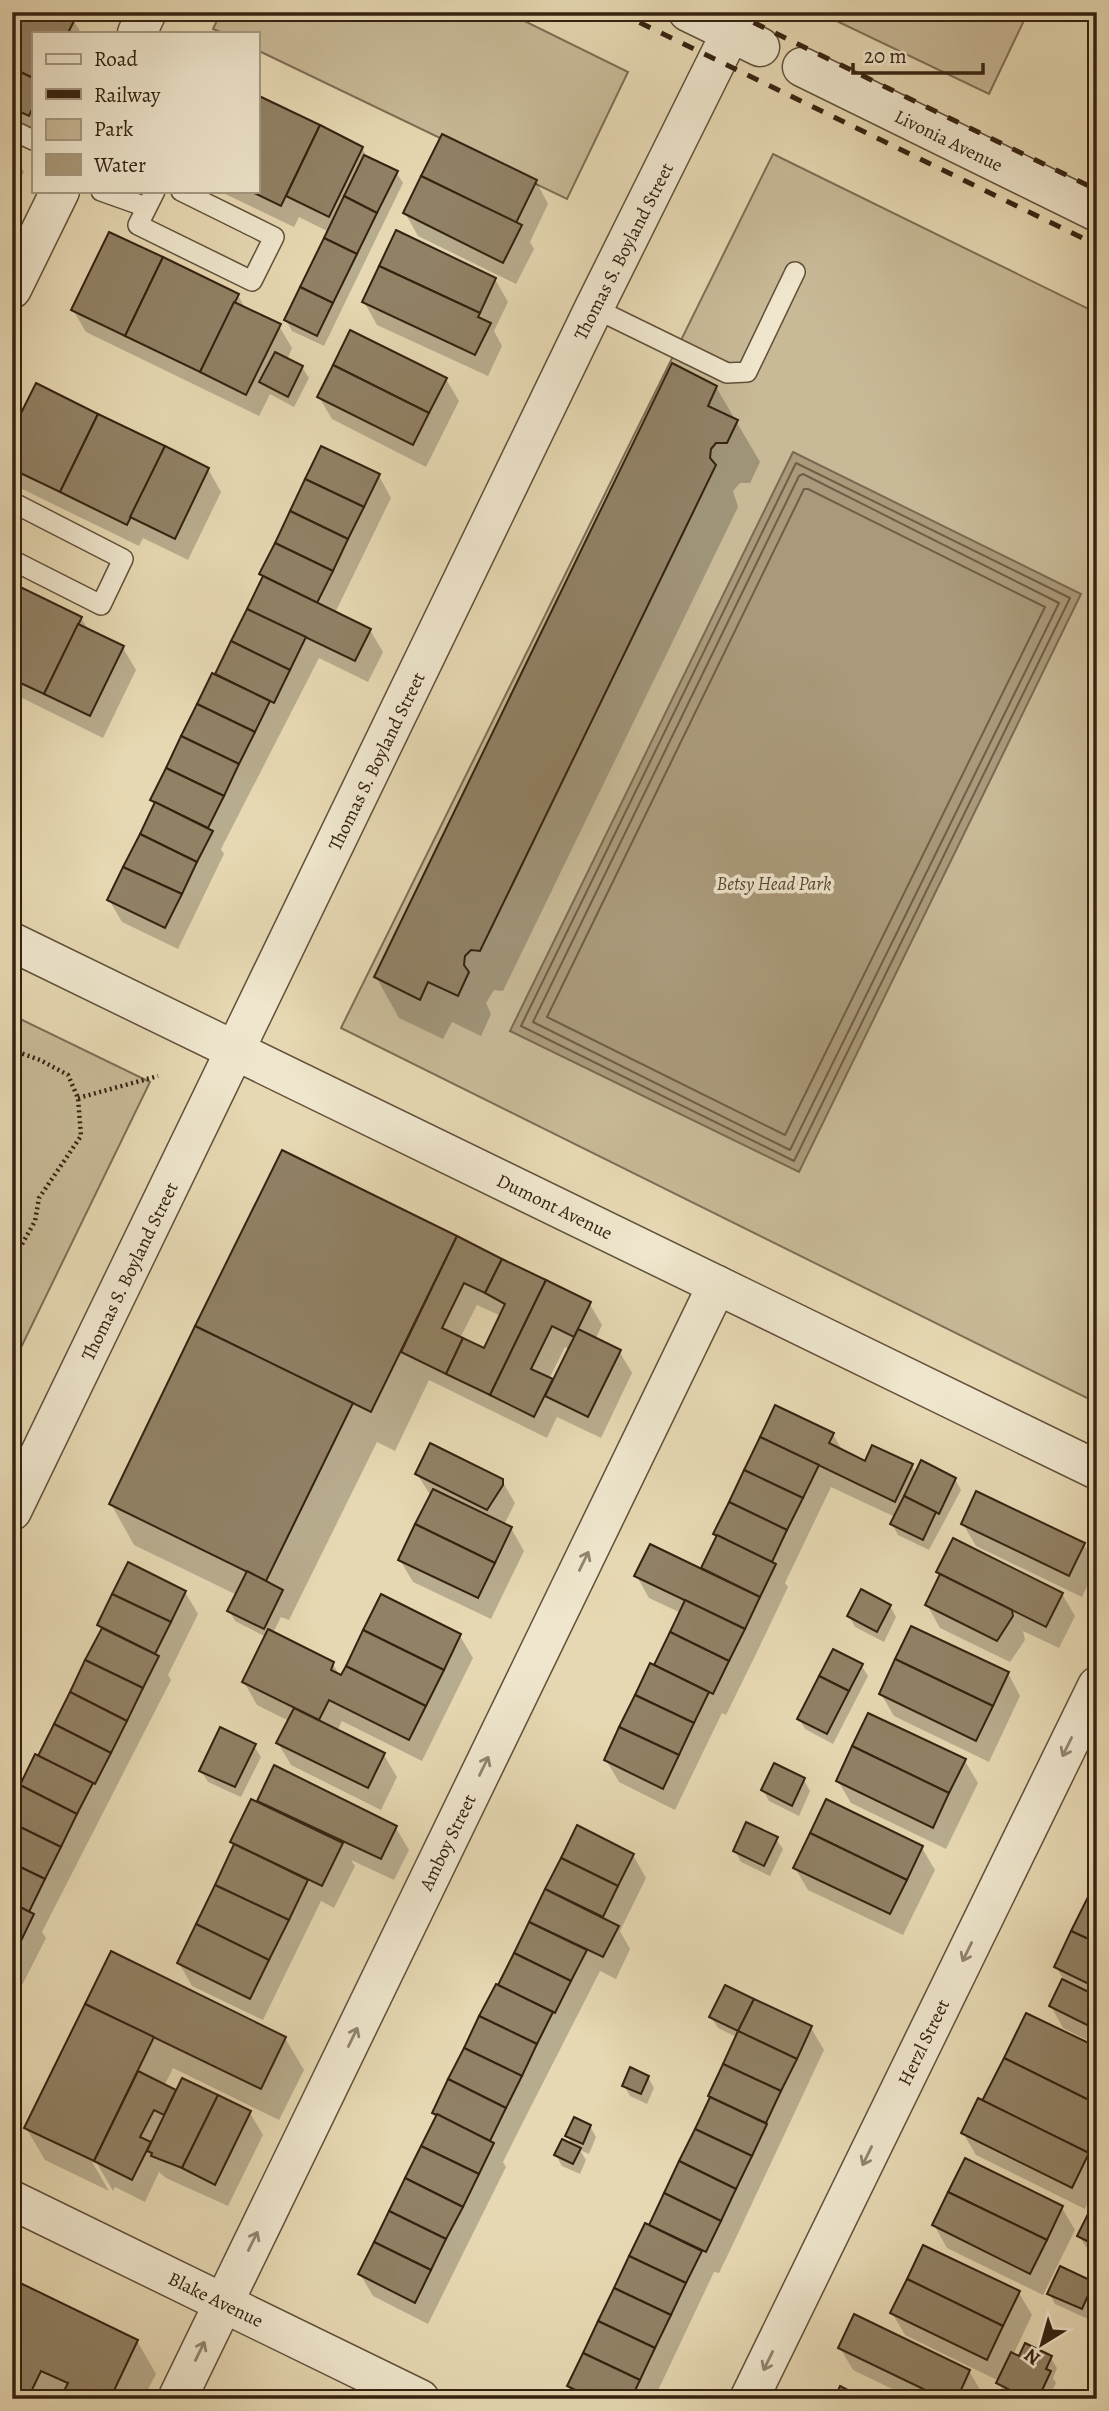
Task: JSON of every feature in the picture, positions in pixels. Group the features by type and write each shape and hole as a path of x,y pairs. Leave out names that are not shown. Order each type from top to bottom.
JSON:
{"street":[{"path":"137,32 147,12"},
{"path":"688,12 744,31"},
{"name":"Thomas S. Boyland Street","path":"12,1511 594,308 744,31"},
{"name":"Livonia Avenue","path":"802,67 1097,212"},
{"path":"12,289 60,192"},
{"name":"Dumont Avenue","path":"12,942 1097,1470"},
{"name":"Amboy Street","path":"177,2399 718,1285"},
{"name":"Herzl Street","path":"749,2399 1097,1686"},
{"name":"Blake Avenue","path":"12,2200 420,2399"}],"lane":[{"path":"12,130 32,140"},
{"path":"107,192 150,199 138,225 252,281 274,237 183,192"},
{"path":"594,308 727,373 747,372 795,272"},
{"path":"12,502 123,559 101,605 12,560"}],"path":[{"path":"12,1050 40,1060 68,1075 78,1098 81,1136 39,1198 35,1221 12,1262"},
{"path":"78,1098 158,1076"}],"green space":[{"path":"221,12 506,12 628,72 567,199 259,51 259,32 220,32 213,29"},
{"path":"825,12 1028,12 989,94 824,15"},
{"name":"Betsy Head Park","path":"773,154 1097,313 1097,1403 341,1028"},
{"path":"12,1015 150,1082 12,1366"}],"water":[{"path":"793,452 1081,594 799,1172 510,1031"}],"building":[{"path":"12,12 60,12 75,19 68,32 32,32 32,78 12,68"},
{"path":"12,68 32,78 32,109 29,116 12,108"},
{"path":"259,96 320,125 281,206 252,192 259,192"},
{"path":"320,125 363,147 329,217 286,196"},
{"path":"442,134 537,180 516,223 421,176"},
{"path":"364,155 398,171 377,213 344,196"},
{"path":"421,176 522,225 503,263 403,213"},
{"path":"344,196 377,213 357,254 324,238"},
{"path":"396,230 496,278 480,313 379,266"},
{"path":"109,232 163,257 125,336 71,310"},
{"path":"324,238 357,254 333,303 300,287"},
{"path":"163,257 239,294 200,372 125,336"},
{"path":"379,266 480,313 478,317 491,323 475,355 362,302"},
{"path":"300,287 333,303 317,336 284,320"},
{"path":"234,302 281,324 246,395 200,372"},
{"path":"350,330 447,378 429,413 333,365"},
{"path":"275,352 303,366 288,397 259,382"},
{"path":"672,363 717,386 708,406 738,420 727,443 716,443 711,449 710,458 716,465 480,951 471,950 465,956 464,965 469,972 458,996 428,982 420,1000 374,977"},
{"path":"333,365 429,413 413,445 317,397"},
{"path":"36,383 98,414 60,492 12,469 12,431"},
{"path":"98,414 165,446 127,525 60,492"},
{"path":"165,446 209,468 175,539 130,517"},
{"path":"321,446 380,474 364,507 305,479"},
{"path":"305,479 364,507 348,539 290,511"},
{"path":"290,511 348,539 333,571 275,543"},
{"path":"275,543 333,571 317,603 259,574"},
{"path":"263,576 371,629 355,661 247,609"},
{"path":"12,583 82,617 44,694 12,679"},
{"path":"247,609 306,637 290,670 231,641"},
{"path":"78,624 124,646 90,716 44,694"},
{"path":"231,641 290,670 274,703 215,674"},
{"path":"212,673 270,701 255,732 197,704"},
{"path":"197,704 255,732 239,764 181,736"},
{"path":"181,736 239,764 224,796 166,768"},
{"path":"166,768 224,796 208,828 150,800"},
{"path":"155,802 213,831 197,862 140,834"},
{"path":"140,834 197,862 182,894 123,867"},
{"path":"123,867 182,894 165,928 107,900"},
{"path":"282,1150 457,1236 371,1412 195,1326"},
{"path":"457,1236 502,1259 485,1293 464,1283 442,1328 463,1338 446,1374 401,1352"},
{"path":"502,1259 546,1280 490,1395 446,1374 463,1338 484,1348 505,1304 485,1293"},
{"path":"546,1280 591,1302 574,1337 552,1326 531,1369 553,1379 534,1417 490,1395"},
{"path":"195,1326 353,1403 266,1581 109,1504"},
{"path":"578,1329 621,1350 588,1417 545,1396"},
{"path":"775,1405 834,1433 829,1443 865,1461 872,1445 913,1464 895,1502 760,1437"},
{"path":"760,1437 819,1465 803,1498 744,1470"},
{"path":"430,1443 503,1479 503,1485 487,1510 415,1474"},
{"path":"921,1460 956,1478 939,1514 904,1496"},
{"path":"744,1470 803,1498 787,1530 729,1502"},
{"path":"433,1489 512,1527 495,1563 415,1524"},
{"path":"976,1491 1085,1543 1069,1576 961,1524"},
{"path":"904,1496 936,1512 923,1540 890,1524"},
{"path":"729,1502 787,1530 772,1562 713,1534"},
{"path":"415,1524 495,1563 478,1598 398,1560"},
{"path":"717,1535 776,1564 760,1597 701,1568"},
{"path":"953,1538 1063,1593 1046,1627 936,1572"},
{"path":"650,1544 760,1597 745,1629 634,1576"},
{"path":"128,1562 186,1591 171,1622 112,1594"},
{"path":"247,1571 283,1590 264,1629 227,1611"},
{"path":"940,1574 1012,1610 1013,1616 997,1641 925,1605"},
{"path":"861,1589 891,1605 877,1632 847,1616"},
{"path":"112,1594 171,1622 155,1654 97,1625"},
{"path":"381,1594 461,1634 444,1670 363,1630"},
{"path":"685,1600 745,1629 729,1661 670,1632"},
{"path":"911,1626 1009,1672 993,1706 895,1659"},
{"path":"102,1628 159,1656 143,1688 85,1660"},
{"path":"268,1629 334,1662 331,1670 341,1675 346,1666 426,1706 409,1740 329,1700 319,1720 242,1682"},
{"path":"363,1630 444,1670 426,1706 346,1666"},
{"path":"670,1632 729,1661 713,1694 654,1665"},
{"path":"833,1649 863,1664 849,1691 819,1676"},
{"path":"895,1659 993,1706 976,1741 879,1694"},
{"path":"85,1660 143,1688 127,1721 70,1692"},
{"path":"650,1663 709,1692 694,1723 635,1695"},
{"path":"819,1676 849,1691 827,1734 797,1719"},
{"path":"70,1692 127,1721 111,1753 54,1724"},
{"path":"635,1695 694,1723 679,1755 619,1727"},
{"path":"294,1708 385,1753 368,1788 276,1743"},
{"path":"868,1713 966,1759 949,1793 852,1746"},
{"path":"54,1724 111,1753 95,1784 38,1756"},
{"path":"220,1727 256,1744 235,1787 199,1771"},
{"path":"619,1727 679,1755 663,1789 604,1760"},
{"path":"852,1746 949,1793 933,1828 836,1781"},
{"path":"35,1754 93,1783 77,1814 20,1785"},
{"path":"774,1763 805,1778 792,1806 761,1790"},
{"path":"274,1765 397,1826 381,1859 257,1801"},
{"path":"20,1785 77,1814 61,1847 12,1823 12,1800"},
{"path":"251,1799 343,1843 322,1886 230,1842"},
{"path":"826,1799 923,1846 907,1880 810,1833"},
{"path":"746,1822 778,1837 764,1866 733,1851"},
{"path":"12,1823 61,1847 45,1879 12,1863"},
{"path":"577,1825 634,1854 618,1886 561,1858"},
{"path":"810,1833 907,1880 890,1914 793,1868"},
{"path":"234,1844 308,1880 289,1920 215,1885"},
{"path":"561,1858 618,1886 603,1917 545,1889"},
{"path":"12,1863 45,1879 29,1912 12,1903"},
{"path":"215,1885 289,1920 269,1960 196,1924"},
{"path":"545,1889 619,1926 603,1957 529,1922"},
{"path":"1088,1897 1097,1901 1097,1943 1071,1931"},
{"path":"12,1903 34,1914 19,1945 12,1942"},
{"path":"529,1922 587,1950 571,1981 514,1953"},
{"path":"196,1924 269,1960 250,1999 177,1963"},
{"path":"1071,1931 1097,1943 1097,1988 1054,1967"},
{"path":"111,1951 286,2037 261,2089 85,2004"},
{"path":"514,1953 571,1981 555,2013 498,1985"},
{"path":"1062,1979 1097,1996 1097,2030 1049,2006"},
{"path":"496,1984 553,2012 537,2044 479,2016"},
{"path":"725,1985 754,1999 738,2031 709,2017"},
{"path":"754,1999 812,2026 797,2059 738,2031"},
{"path":"85,2004 154,2037 94,2161 24,2128"},
{"path":"1026,2013 1097,2047 1097,2104 1004,2058"},
{"path":"479,2016 537,2044 522,2076 464,2048"},
{"path":"738,2031 797,2059 781,2091 723,2064"},
{"path":"464,2048 522,2076 506,2108 448,2079"},
{"path":"1004,2058 1097,2104 1097,2147 1093,2155 982,2101"},
{"path":"723,2064 781,2091 766,2123 708,2096"},
{"path":"630,2067 649,2076 641,2094 622,2086"},
{"path":"138,2071 176,2090 164,2115 154,2110 140,2137 151,2142 132,2180 94,2161"},
{"path":"182,2078 218,2095 182,2168 151,2156 152,2153 147,2151"},
{"path":"448,2079 506,2108 490,2141 432,2113"},
{"path":"218,2095 251,2111 215,2185 182,2168"},
{"path":"710,2097 767,2124 752,2156 695,2129"},
{"path":"978,2098 1089,2153 1072,2188 961,2133"},
{"path":"437,2114 494,2143 479,2174 421,2146"},
{"path":"574,2117 591,2125 583,2144 565,2136"},
{"path":"695,2129 752,2156 736,2189 679,2161"},
{"path":"562,2139 581,2148 573,2164 554,2155"},
{"path":"421,2146 479,2174 463,2207 405,2178"},
{"path":"965,2158 1063,2206 1047,2240 948,2192"},
{"path":"679,2161 736,2189 721,2221 664,2193"},
{"path":"405,2178 463,2207 446,2239 389,2211"},
{"path":"948,2192 1047,2240 1030,2274 932,2225"},
{"path":"664,2193 721,2221 706,2252 649,2225"},
{"path":"1091,2208 1097,2211 1097,2246 1077,2236"},
{"path":"389,2211 446,2239 431,2270 374,2242"},
{"path":"645,2223 702,2251 686,2283 629,2256"},
{"path":"374,2242 431,2270 415,2303 358,2274"},
{"path":"923,2245 1020,2291 1003,2326 907,2279"},
{"path":"629,2256 686,2283 671,2315 614,2288"},
{"path":"1060,2266 1094,2282 1082,2309 1047,2294"},
{"path":"12,2279 138,2340 110,2399 60,2399 68,2383 41,2371 30,2394 12,2385"},
{"path":"907,2279 1003,2326 987,2360 890,2313"},
{"path":"614,2288 671,2315 655,2348 598,2321"},
{"path":"854,2314 970,2370 957,2399 944,2399 838,2348"},
{"path":"598,2321 655,2348 640,2380 583,2353"},
{"path":"1025,2343 1052,2356 1046,2369 1051,2371 1038,2399 1028,2399 996,2383 1011,2352 1019,2356"},
{"path":"583,2353 640,2380 631,2399 594,2399 567,2386"},
{"path":"840,2386 865,2399 834,2399"}],"railway":[{"path":"618,12 1097,245"},
{"path":"732,12 1097,190"}]}
